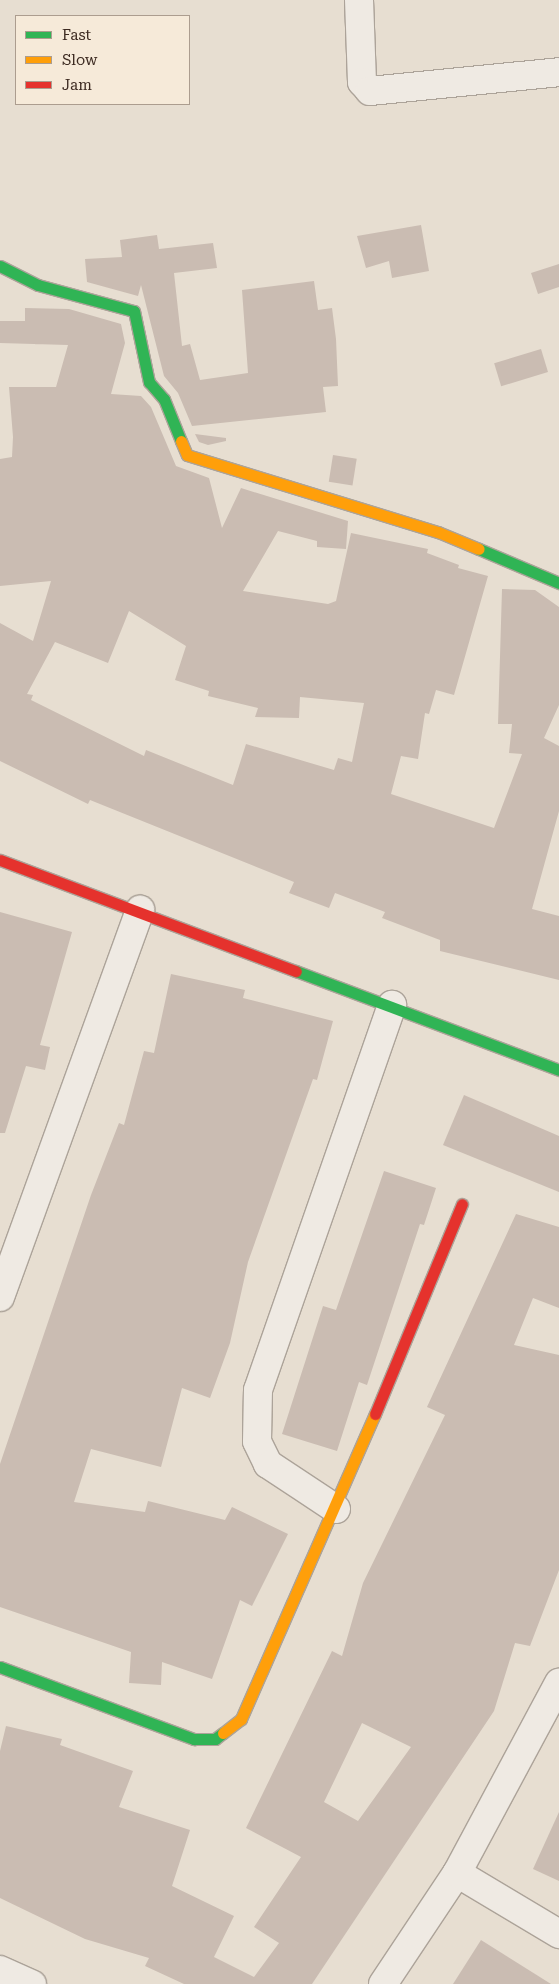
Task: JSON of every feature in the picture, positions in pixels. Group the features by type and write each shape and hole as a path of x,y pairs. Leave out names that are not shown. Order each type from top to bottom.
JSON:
{"street":[{"path":"359,0 362,82 370,91 559,72"},
{"path":"0,266 38,284 134,310 149,382 164,399 187,455 438,532 559,582"},
{"path":"0,860 140,910 559,1070"},
{"path":"0,1297 140,910"},
{"path":"336,1509 268,1464 257,1442 258,1390 392,1005"},
{"path":"0,1667 194,1739 215,1739 241,1718 336,1509 462,1204"},
{"path":"383,1984 457,1873 559,1683"},
{"path":"457,1873 559,1934"},
{"path":"0,1970 32,1984"}],"building":[{"path":"421,225 429,271 392,278 389,261 366,268 357,236"},
{"path":"157,235 159,249 213,243 217,268 174,273 182,346 190,344 200,380 248,373 242,290 314,281 318,310 332,308 336,339 338,386 323,387 326,412 192,426 178,393 164,376 141,285 138,296 87,282 85,259 122,257 120,240"},
{"path":"559,264 559,287 538,294 531,273"},
{"path":"25,308 69,309 121,324 125,343 111,394 141,396 151,407 176,466 209,478 222,528 241,488 348,521 346,549 317,547 317,541 278,531 243,591 328,604 336,601 351,533 428,549 427,553 459,565 458,568 488,576 454,695 436,690 429,714 425,713 418,759 401,756 391,794 494,828 522,754 509,753 512,724 498,724 502,589 535,590 559,607 559,705 544,738 559,746 559,811 532,909 559,916 559,980 440,951 440,940 382,918 385,912 335,893 329,908 289,893 294,882 90,800 88,804 0,761 0,623 33,641 51,581 0,586 0,459 12,457 13,437 9,387 56,387 68,345 0,343 0,321 25,321","holes":["129,611 186,646 175,680 209,691 208,696 258,708 255,717 299,718 300,697 364,703 352,762 338,758 334,770 246,744 233,785 146,750 144,756 31,700 33,695 27,694 55,642 108,663"]},
{"path":"541,349 548,372 501,386 494,363"},
{"path":"195,434 226,438 226,441 208,445 199,442"},
{"path":"333,455 357,459 352,485 329,482"},
{"path":"0,912 72,932 40,1045 50,1047 45,1070 26,1066 5,1133 0,1133"},
{"path":"171,974 245,990 243,998 333,1021 317,1080 313,1079 248,1262 230,1343 210,1398 182,1388 161,1467 91,1449 74,1502 145,1512 148,1501 225,1520 232,1507 288,1534 252,1606 240,1600 212,1679 162,1662 161,1685 129,1683 131,1652 0,1607 0,1464 91,1195 119,1123 124,1125 144,1051 154,1053"},
{"path":"464,1095 559,1136 559,1192 443,1145"},
{"path":"384,1171 436,1188 424,1225 420,1224 367,1385 359,1382 337,1451 282,1434 323,1306 336,1310"},
{"path":"516,1214 559,1227 559,1308 533,1298 514,1345 559,1355 559,1570 530,1646 515,1643 494,1711 312,1984 184,1984 145,1966 149,1958 85,1939 0,1898 0,1751 6,1726 62,1739 60,1745 133,1771 119,1807 190,1830 172,1886 234,1916 214,1957 254,1977 279,1943 254,1927 301,1857 246,1828 332,1651 342,1656 363,1583 445,1415 427,1407","holes":["362,1723 411,1747 358,1821 324,1802"]},
{"path":"559,1812 559,1881 533,1869"},
{"path":"481,1940 551,1984 453,1984"}],"traffic: fast":[{"path":"0,266 38,285 134,311 149,382 164,399 181,441"},
{"path":"479,549 559,583"},
{"path":"296,971 559,1070"},
{"path":"0,1667 194,1739 215,1739 223,1733"}],"traffic: slow":[{"path":"181,441 187,455 438,532 479,549"},
{"path":"223,1733 241,1719 375,1414"}],"traffic: jam":[{"path":"0,860 296,971"},
{"path":"375,1414 462,1204"}]}
